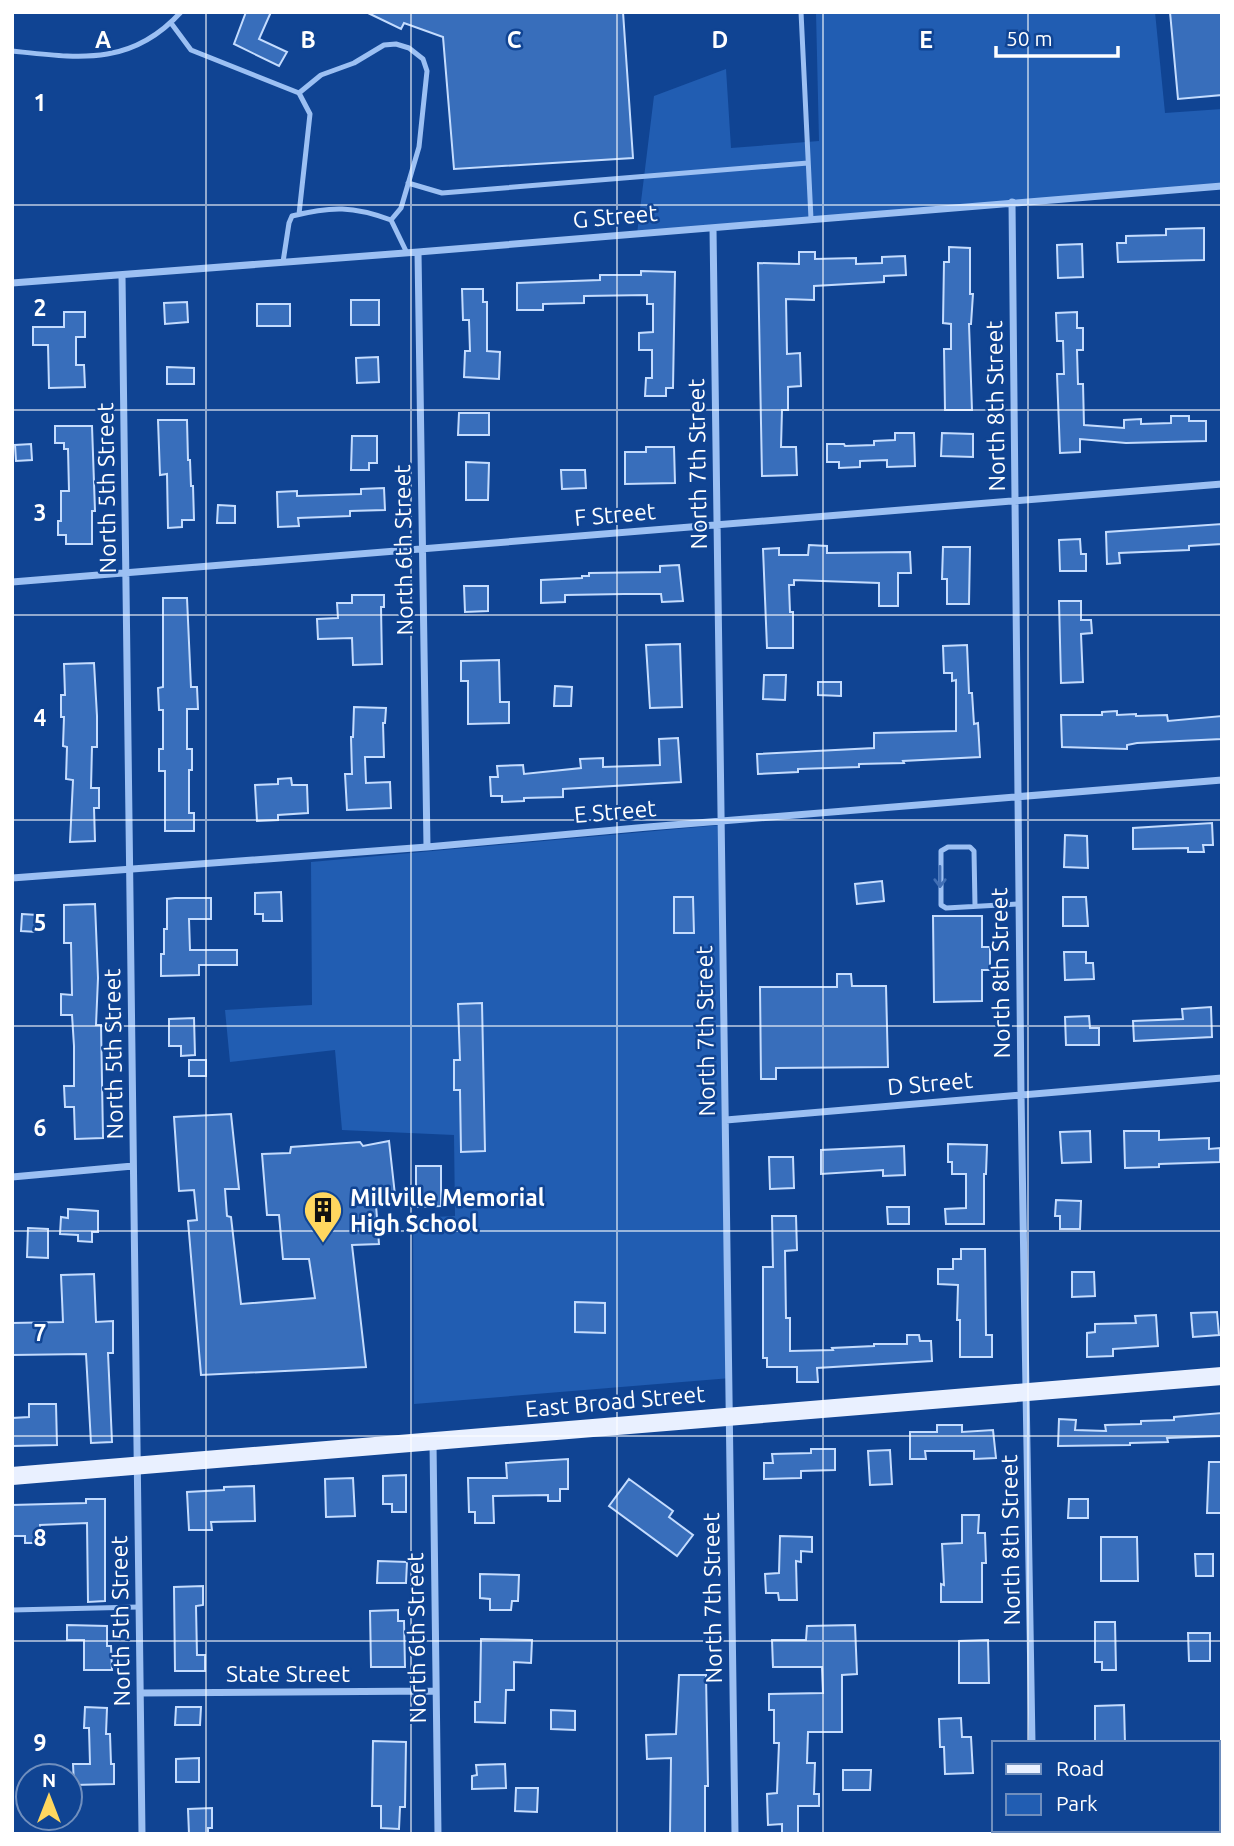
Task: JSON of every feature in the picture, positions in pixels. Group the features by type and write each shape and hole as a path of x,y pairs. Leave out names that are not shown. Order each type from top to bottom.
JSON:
{"main road":[{"name":"East Broad Street","path":"12,1476 1222,1376"}],"street":[{"name":"G Street","path":"12,283 1222,186"},
{"name":"North 8th Street","path":"1012,202 1017,797 1032,1741"},
{"name":"North 7th Street","path":"713,228 735,1834"},
{"name":"North 6th Street","path":"418,252 427,847"},
{"name":"North 5th Street","path":"122,275 142,1834"},
{"name":"F Street","path":"12,582 1222,484"},
{"name":"E Street","path":"12,878 427,847 1222,780"},
{"name":"D Street","path":"726,1119 1222,1079"},
{"path":"12,1177 133,1166"},
{"name":"North 6th Street","path":"433,1441 438,1834"},
{"name":"State Street","path":"141,1693 436,1691"}],"lane":[{"path":"12,51 98,57 130,50 171,23 181,12"},
{"path":"800,12 811,219"},
{"path":"171,23 191,50 299,93 310,114 299,215"},
{"path":"299,93 321,75 354,63 384,46 397,44 409,48 423,58 427,71 419,147 401,208 391,220"},
{"path":"408,183 442,193 808,163"},
{"path":"283,262 292,216 336,209 362,210 391,220 407,253"},
{"path":"975,906 974,851 970,847 948,847 942,851 940,859 942,905 946,908 1019,904"},
{"path":"12,1610 139,1606"}],"green space":[{"path":"816,12 1155,12 1165,113 1222,109 1222,186 637,234 654,96 726,69 731,148 819,141"},
{"path":"721,825 731,1378 414,1404 413,1218 455,1216 454,1135 342,1130 335,1050 230,1062 225,1010 312,1005 311,862"}],"building":[{"path":"246,12 271,12 259,39 287,52 279,66 234,44"},
{"path":"366,12 623,12 633,158 454,169 443,37 404,23 401,29"},
{"path":"1170,12 1222,12 1222,95 1178,99"},
{"path":"1204,228 1204,260 1118,262 1117,243 1126,243 1126,236 1166,235 1166,229"},
{"path":"1082,244 1083,277 1058,278 1057,245"},
{"path":"949,247 970,248 970,294 973,294 969,324 972,410 945,410 944,349 951,349 951,324 943,323 944,262 949,262"},
{"path":"799,252 815,252 815,259 856,258 856,264 882,263 882,257 905,256 906,275 884,276 884,282 814,286 814,300 786,299 787,354 800,353 801,386 788,387 788,410 782,410 781,447 796,447 797,475 762,476 758,263 799,264"},
{"path":"641,271 675,272 673,388 666,388 666,396 645,396 646,378 652,378 652,350 639,350 639,333 653,332 653,304 647,304 647,295 584,296 584,303 543,304 543,310 517,310 517,283 600,280 600,275 641,275"},
{"path":"462,289 483,289 483,302 487,302 487,351 500,352 499,379 464,377 465,351 470,351 469,320 463,320"},
{"path":"351,300 379,300 379,325 351,325"},
{"path":"187,302 188,322 165,324 164,303"},
{"path":"257,304 290,304 290,326 257,326"},
{"path":"64,312 85,312 85,337 76,337 76,365 84,365 85,387 49,388 48,345 33,345 33,327 64,327"},
{"path":"1077,312 1077,328 1083,328 1083,350 1077,350 1078,384 1083,384 1084,425 1124,428 1124,420 1141,419 1141,424 1171,423 1171,416 1189,416 1189,421 1206,421 1206,441 1126,443 1080,439 1080,452 1060,453 1057,374 1064,374 1063,341 1057,341 1056,313"},
{"path":"378,357 379,382 357,383 356,358"},
{"path":"167,367 194,368 194,384 167,384"},
{"path":"459,413 489,413 489,435 458,435"},
{"path":"158,420 187,420 194,520 182,520 182,527 168,528 167,474 160,475"},
{"path":"55,426 92,426 95,511 92,511 92,544 66,544 66,535 58,535 61,491 69,491 68,449 64,449 64,443 55,443"},
{"path":"895,433 914,433 915,466 887,467 887,460 860,461 860,467 839,468 839,462 827,462 827,444 874,445 874,441 895,440"},
{"path":"942,433 973,434 973,457 941,456"},
{"path":"352,436 377,436 377,463 369,463 369,470 351,470"},
{"path":"31,444 32,460 16,461 15,445"},
{"path":"646,447 674,447 675,483 625,484 625,452 646,452"},
{"path":"466,462 489,463 488,500 466,500"},
{"path":"561,470 585,470 586,488 562,489"},
{"path":"384,488 385,510 350,511 350,516 298,518 299,526 278,527 277,492 297,491 297,496 361,494 361,489"},
{"path":"218,505 235,506 235,523 217,523"},
{"path":"1222,524 1222,544 1189,546 1189,550 1119,553 1120,563 1107,564 1106,532"},
{"path":"1080,539 1081,554 1086,554 1086,571 1060,571 1059,540"},
{"path":"809,545 827,546 827,553 910,552 911,573 898,573 898,606 879,606 879,583 794,580 794,585 789,585 790,612 793,612 793,648 767,648 763,549 779,548 779,555 808,555"},
{"path":"943,547 970,547 969,604 947,604 947,579 942,579"},
{"path":"679,565 683,601 662,602 661,594 624,594 565,595 565,602 541,603 541,580 582,578 589,576 589,573 660,572 660,566"},
{"path":"464,586 488,586 488,611 465,612"},
{"path":"352,595 384,595 384,607 381,607 382,664 353,665 352,638 318,639 317,619 338,618 337,603 352,603"},
{"path":"163,598 187,598 191,687 197,687 198,709 187,709 187,749 192,749 189,813 194,813 194,831 165,831 165,771 159,771 159,749 163,749 163,710 159,710 158,688 163,687"},
{"path":"1059,601 1081,601 1081,620 1091,620 1092,633 1081,634 1083,682 1061,683"},
{"path":"680,644 682,707 650,708 646,645"},
{"path":"967,645 969,693 972,693 974,724 978,723 980,757 859,764 859,767 798,769 798,772 758,774 757,754 874,748 874,733 956,731 956,680 952,681 952,673 944,673 943,646"},
{"path":"499,660 500,702 509,702 509,723 468,724 468,681 461,681 461,661"},
{"path":"94,663 97,747 92,747 91,788 99,788 99,808 94,808 95,841 70,842 73,780 66,779 67,747 63,746 64,717 61,717 61,695 65,695 64,664"},
{"path":"764,675 786,675 785,700 763,699"},
{"path":"818,682 841,682 841,696 818,695"},
{"path":"555,686 572,687 571,706 554,706"},
{"path":"354,707 386,708 383,723 384,757 365,757 366,783 390,782 391,808 347,810 345,774 352,774 351,737"},
{"path":"1117,711 1117,715 1167,715 1168,721 1222,716 1222,739 1137,743 1127,745 1127,749 1062,747 1061,715 1102,715 1102,712"},
{"path":"678,738 681,782 563,789 563,797 524,798 524,801 502,802 502,796 491,796 490,777 498,777 497,766 523,765 524,774 581,768 580,759 603,758 603,767 660,765 659,739"},
{"path":"291,778 292,785 307,785 308,813 278,815 278,820 257,821 255,785 278,784 278,779"},
{"path":"1212,823 1213,845 1203,845 1204,852 1188,852 1188,848 1133,849 1133,828"},
{"path":"1065,835 1087,836 1088,868 1064,867"},
{"path":"882,881 884,901 857,904 855,884"},
{"path":"281,892 282,921 263,921 263,914 255,914 255,893"},
{"path":"674,897 693,897 694,933 674,933"},
{"path":"1063,897 1086,897 1088,926 1063,926"},
{"path":"211,898 211,919 189,919 190,950 237,950 237,965 199,965 199,975 161,976 164,929 167,929 167,899"},
{"path":"95,904 98,978 96,1025 101,1025 103,1138 75,1139 74,1107 65,1107 64,1086 74,1086 74,1046 72,1015 61,1015 61,994 72,995 71,943 64,943 64,905"},
{"path":"22,914 37,915 37,932 21,931"},
{"path":"933,916 982,916 982,947 990,947 990,970 982,970 982,1001 934,1002"},
{"path":"1064,952 1086,952 1086,963 1093,963 1094,979 1065,980"},
{"path":"837,974 851,974 852,986 886,986 888,1067 776,1068 776,1079 761,1079 760,987 837,987"},
{"path":"482,1003 485,1151 461,1152 460,1090 454,1090 454,1060 460,1060 458,1004"},
{"path":"1211,1007 1212,1037 1134,1041 1133,1021 1183,1019 1182,1009"},
{"path":"1089,1016 1090,1028 1099,1028 1099,1045 1066,1045 1065,1017"},
{"path":"194,1018 195,1055 181,1056 181,1046 169,1046 169,1019"},
{"path":"189,1060 206,1060 206,1076 189,1076"},
{"name":"Millville Memorial High School","path":"231,1114 239,1189 225,1189 241,1304 315,1298 309,1259 283,1259 279,1215 267,1215 262,1154 290,1153 291,1147 360,1142 363,1146 389,1141 396,1204 376,1205 379,1244 352,1245 366,1367 201,1375 188,1221 197,1220 194,1190 179,1191 174,1117"},
{"path":"1090,1131 1091,1162 1062,1163 1060,1132"},
{"path":"1124,1131 1159,1131 1159,1140 1209,1138 1209,1149 1220,1148 1220,1162 1125,1168"},
{"path":"948,1144 987,1145 984,1224 946,1224 945,1209 966,1208 966,1174 952,1174 952,1162 948,1162"},
{"path":"904,1146 905,1175 883,1176 883,1170 821,1174 821,1150"},
{"path":"769,1157 793,1157 794,1188 770,1189"},
{"path":"416,1166 441,1166 441,1206 416,1207"},
{"path":"1056,1200 1081,1201 1080,1229 1060,1229 1060,1216 1055,1216"},
{"path":"887,1207 909,1207 909,1224 888,1224"},
{"path":"68,1209 98,1211 98,1232 92,1232 92,1242 78,1241 78,1235 60,1234 61,1217 68,1218"},
{"path":"772,1216 796,1216 797,1250 785,1251 786,1318 790,1318 790,1351 907,1344 907,1335 919,1335 920,1341 931,1341 932,1361 817,1368 818,1382 797,1382 797,1367 767,1367 767,1358 763,1358 763,1267 773,1267"},
{"path":"28,1228 48,1229 48,1258 27,1257"},
{"path":"961,1249 985,1249 986,1335 992,1335 992,1357 960,1357 958,1285 938,1284 938,1269 953,1269 953,1259 961,1259"},
{"path":"1072,1272 1094,1272 1095,1296 1072,1297"},
{"path":"94,1274 96,1322 113,1321 113,1353 108,1353 112,1442 91,1443 86,1354 12,1355 12,1323 63,1322 61,1275"},
{"path":"575,1302 605,1303 605,1333 575,1332"},
{"path":"1217,1312 1219,1335 1193,1337 1191,1313"},
{"path":"1156,1315 1158,1346 1113,1349 1113,1356 1087,1357 1087,1333 1095,1332 1095,1324 1136,1323 1135,1316"},
{"path":"29,1404 56,1404 57,1445 12,1446 12,1418 29,1417"},
{"path":"1222,1413 1222,1436 1167,1438 1168,1442 1130,1445 1058,1446 1059,1419 1076,1420 1075,1430 1106,1431 1105,1425 1141,1424 1141,1421 1174,1420 1174,1417"},
{"path":"937,1425 962,1425 962,1432 993,1430 996,1458 974,1459 974,1451 925,1451 926,1459 910,1459 910,1432 937,1432"},
{"path":"811,1449 835,1449 835,1470 801,1471 801,1478 764,1479 764,1463 773,1463 772,1454 811,1453"},
{"path":"890,1450 892,1484 870,1485 868,1451"},
{"path":"568,1459 568,1489 560,1489 560,1501 548,1501 548,1495 493,1496 494,1523 475,1523 475,1512 469,1512 468,1478 507,1478 506,1463"},
{"path":"1209,1462 1222,1462 1222,1513 1207,1513"},
{"path":"406,1475 406,1512 392,1512 392,1504 383,1504 383,1476"},
{"path":"353,1478 355,1516 326,1517 325,1479"},
{"path":"629,1479 673,1511 669,1517 693,1535 677,1556 609,1506"},
{"path":"254,1486 255,1521 211,1522 212,1530 189,1530 187,1492"},
{"path":"86,1499 105,1499 105,1601 88,1602 87,1523 40,1525 40,1543 25,1543 25,1536 12,1536 12,1505 86,1503"},
{"path":"1069,1499 1088,1499 1088,1518 1068,1518"},
{"path":"962,1515 979,1515 978,1533 985,1533 986,1563 982,1563 982,1602 941,1602 941,1584 944,1585 942,1544 962,1543"},
{"path":"780,1536 812,1537 812,1552 801,1551 801,1562 796,1561 797,1600 779,1600 778,1593 766,1593 765,1574 779,1573"},
{"path":"1101,1537 1137,1537 1138,1581 1101,1581"},
{"path":"1195,1554 1213,1554 1213,1576 1196,1576"},
{"path":"378,1561 407,1562 406,1583 377,1583"},
{"path":"480,1574 519,1575 518,1601 512,1601 511,1610 490,1610 490,1599 480,1598"},
{"path":"203,1586 203,1605 196,1606 197,1655 205,1655 205,1671 175,1671 174,1587"},
{"path":"398,1610 398,1621 404,1621 405,1667 371,1667 370,1611"},
{"path":"1095,1622 1115,1622 1116,1670 1102,1670 1102,1662 1095,1662"},
{"path":"67,1625 107,1626 107,1646 111,1646 112,1670 84,1670 84,1640 67,1640"},
{"path":"855,1625 857,1674 842,1675 842,1732 808,1732 807,1763 815,1763 814,1794 819,1794 819,1806 798,1806 798,1834 782,1834 782,1824 768,1825 767,1794 777,1793 779,1743 774,1743 774,1710 769,1710 769,1694 823,1693 822,1667 773,1667 772,1640 806,1640 807,1626"},
{"path":"1188,1633 1210,1633 1210,1661 1189,1661"},
{"path":"481,1639 532,1640 531,1663 514,1662 514,1690 506,1690 505,1723 475,1722 475,1702 480,1702"},
{"path":"988,1640 989,1683 959,1683 959,1641"},
{"path":"679,1675 706,1675 708,1786 705,1786 705,1834 670,1834 671,1758 647,1759 646,1735 676,1734"},
{"path":"1124,1705 1125,1741 1095,1741 1095,1706"},
{"path":"85,1707 107,1708 106,1734 110,1734 114,1784 84,1785 84,1764 90,1764 89,1728 84,1728"},
{"path":"176,1707 201,1707 200,1725 175,1725"},
{"path":"551,1710 575,1711 575,1730 551,1729"},
{"path":"961,1718 962,1737 971,1737 973,1773 945,1774 939,1719"},
{"path":"373,1741 406,1742 405,1807 400,1807 399,1829 381,1828 381,1806 372,1806"},
{"path":"199,1758 199,1782 176,1782 176,1759"},
{"path":"505,1764 506,1788 472,1789 472,1776 477,1775 476,1765"},
{"path":"843,1770 871,1770 870,1790 843,1790"},
{"path":"516,1788 538,1788 537,1812 515,1811"},
{"path":"212,1808 212,1828 208,1828 208,1834 189,1834 188,1809"}],"place":[{"name":"Millville Memorial High School","path":"323,1244"}]}
